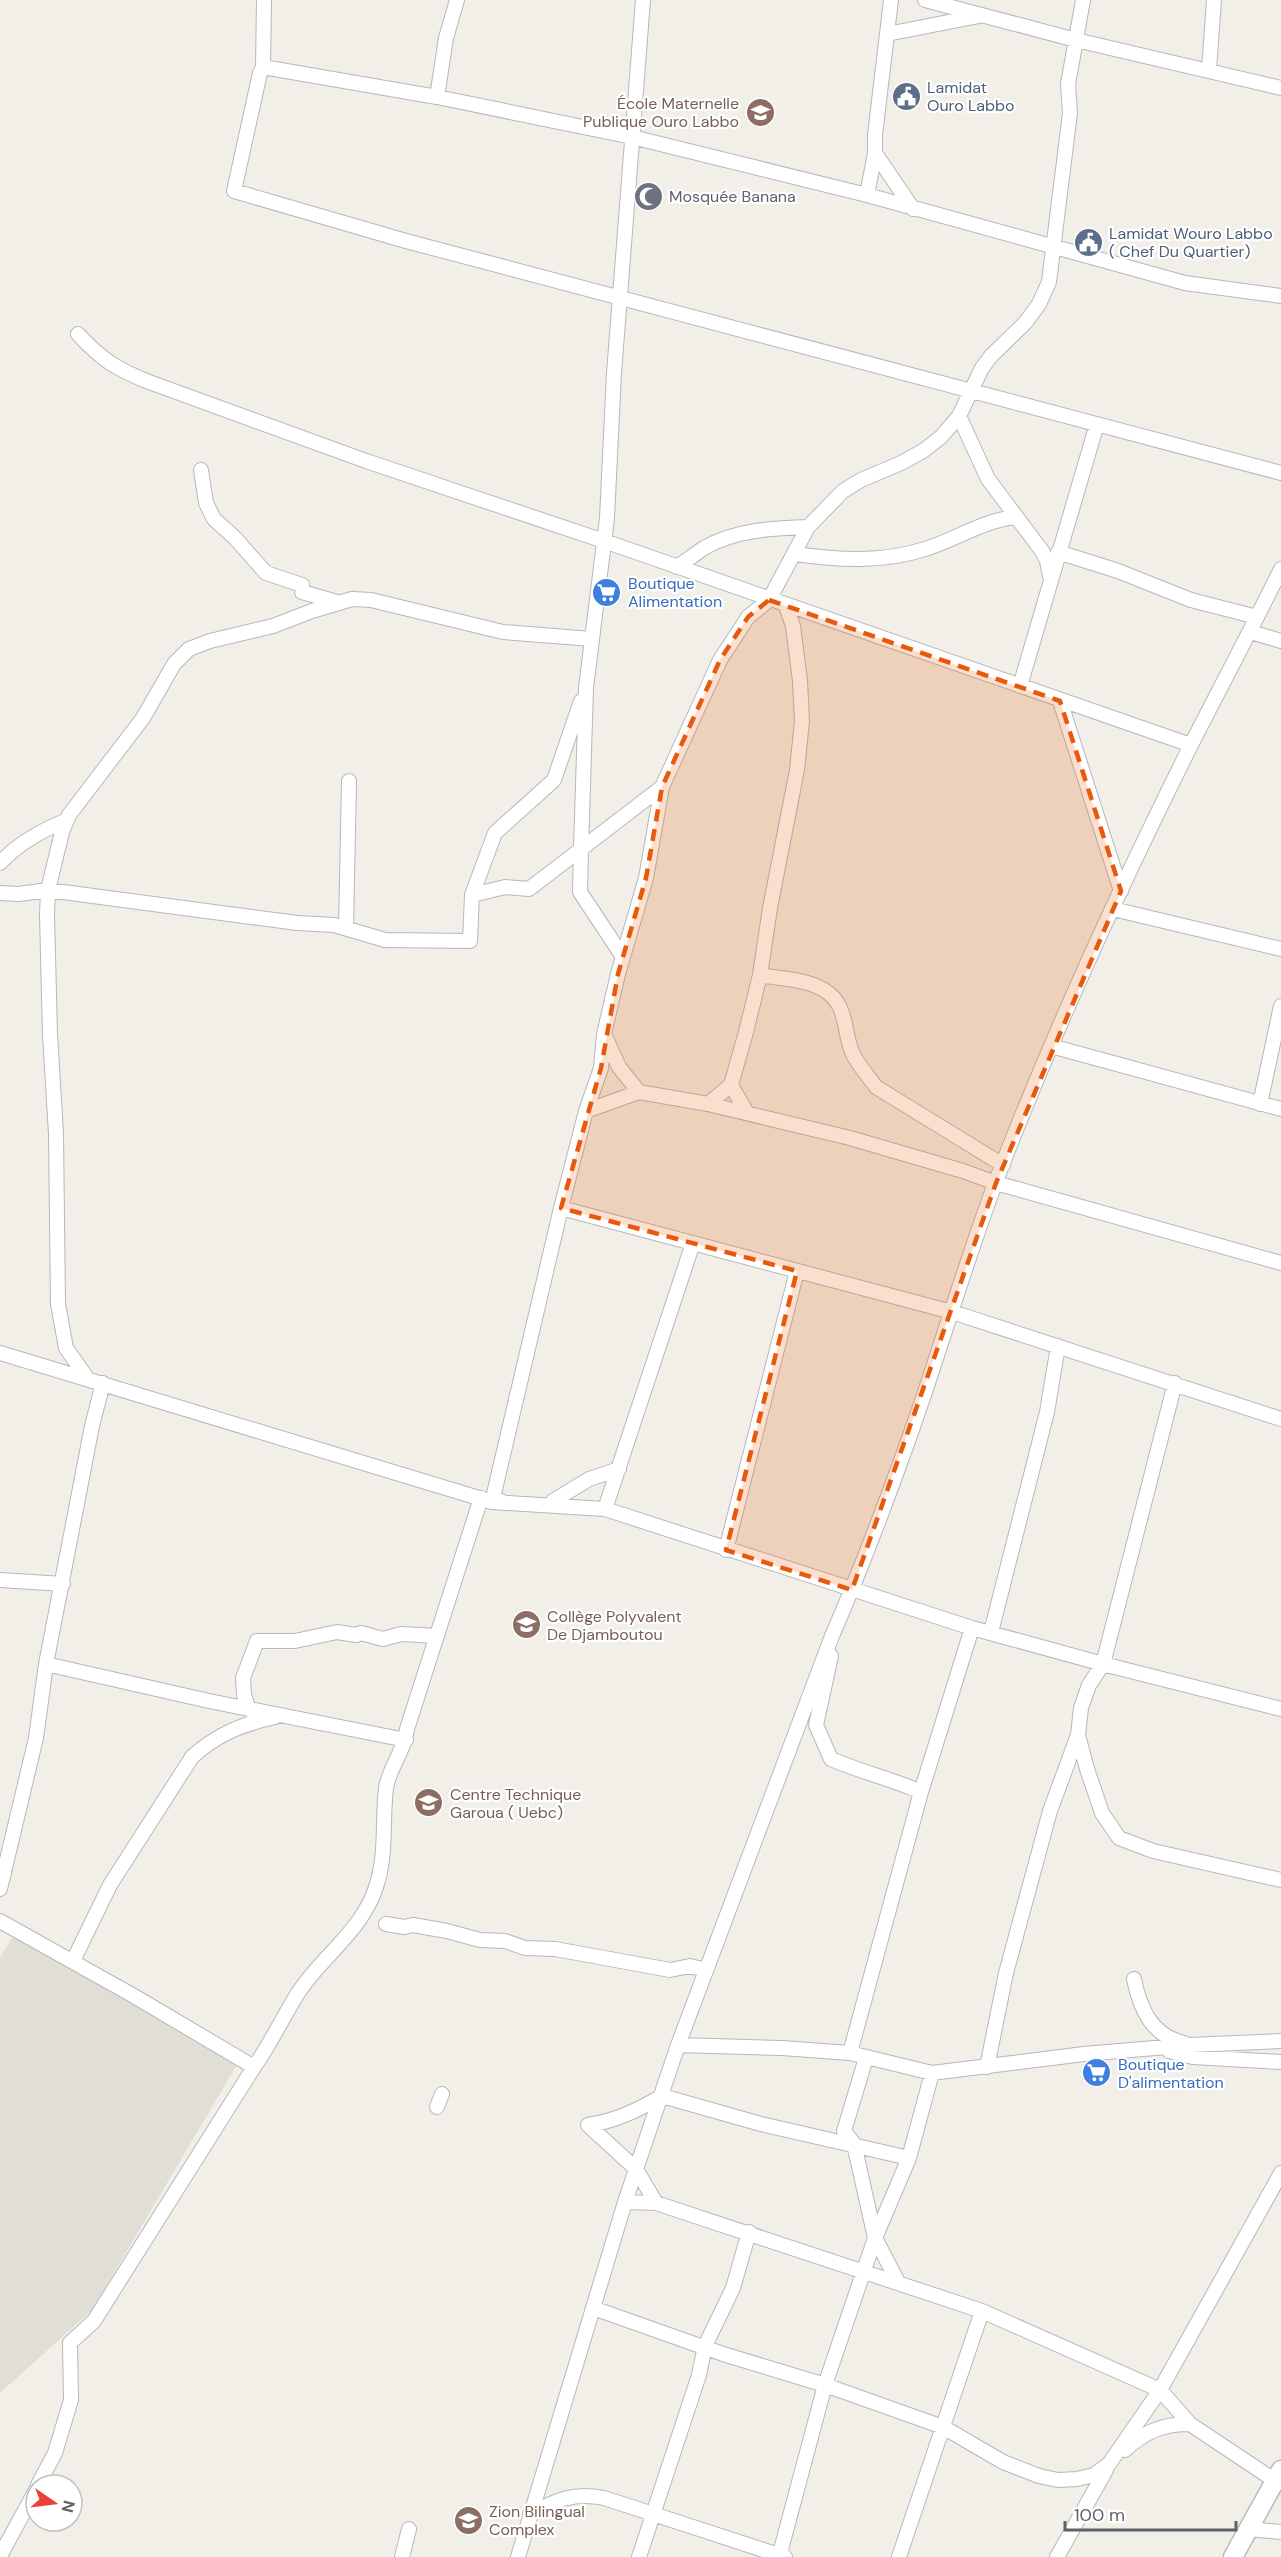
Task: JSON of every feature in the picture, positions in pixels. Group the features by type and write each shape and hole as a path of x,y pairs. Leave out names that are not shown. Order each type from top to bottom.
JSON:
{"main road":[{"path":"1233,2557 1278,2475"}],"street":[{"path":"264,0 263,67 234,191 406,241 1281,473"},
{"path":"437,96 446,38 457,0"},
{"path":"623,957 580,892 586,688 604,541 643,0"},
{"path":"867,195 875,153 875,135 891,0"},
{"path":"925,0 963,5 983,15 1076,40 1281,88"},
{"path":"44,2473 55,2453 71,2400 70,2343 94,2321 271,2043 299,1991 366,1911 375,1889 383,1861 386,1786 406,1740 407,1729 437,1636 487,1500 586,1111 601,1068 604,1034 646,878 662,786 720,660 748,618 769,600 808,527 843,491 923,451 940,437 959,416 982,368 1025,323 1039,304 1049,282 1054,248 1070,113 1068,84 1083,0"},
{"path":"1209,70 1214,0"},
{"path":"887,34 983,15"},
{"path":"263,67 437,96 632,137 867,195 1185,282 1281,296"},
{"path":"875,153 913,209"},
{"path":"78,334 99,356 118,370 149,382 366,461 604,541 1191,745"},
{"path":"959,416 988,479 1042,551 1047,561 1050,578"},
{"path":"1020,686 1097,424"},
{"path":"201,470 206,503 214,519 235,538 266,573 302,585 302,592 339,603"},
{"path":"795,554 831,559 876,559 924,550 1002,519 1016,517"},
{"path":"677,567 705,547 724,539 765,529 808,527"},
{"path":"1058,552 1118,571 1191,600 1257,617"},
{"path":"518,2557 625,2202 678,2045 831,1636 852,1590 914,1426 996,1183 1052,1046 1121,891 1191,745 1251,632 1281,568"},
{"path":"87,1378 66,1348 58,1304 56,1134 50,1034 48,890 67,820 139,724 174,664 189,649 210,641 273,626 312,610 352,599 371,600 503,632 592,639"},
{"path":"708,1104 731,1085 760,975 770,908 797,770 802,722 797,653 786,606"},
{"path":"1251,632 1281,641"},
{"path":"0,893 19,894 48,890 346,928 385,940 470,941 472,895 495,832 554,780 586,688"},
{"path":"1060,701 1121,891"},
{"path":"346,928 349,781"},
{"path":"472,895 505,887 529,889 662,786"},
{"path":"0,862 13,849 37,832 67,820"},
{"path":"1113,909 1281,949"},
{"path":"760,975 812,985 824,990 835,999 843,1011 852,1051 876,1087 1003,1165"},
{"path":"1260,1104 1281,1006"},
{"path":"604,1034 619,1067 639,1092"},
{"path":"1052,1046 1281,1109"},
{"path":"731,1085 747,1113"},
{"path":"586,1111 639,1092 708,1104 873,1145 996,1183 1281,1263"},
{"path":"561,1208 952,1312 1281,1419"},
{"path":"605,1508 693,1243"},
{"path":"726,1550 797,1271"},
{"path":"991,1632 1047,1412 1058,1346"},
{"path":"0,1353 487,1500 605,1508"},
{"path":"0,1889 36,1738 46,1664 92,1426 103,1383"},
{"path":"987,2067 1006,1973 1044,1833 1078,1735 1081,1708 1089,1684 1103,1664 1175,1383"},
{"path":"553,1501 589,1479 619,1469"},
{"path":"487,1500 585,1501 726,1550 972,1628 1281,1709"},
{"path":"0,1580 63,1584"},
{"path":"850,2053 921,1792 972,1628"},
{"path":"249,1710 244,1695 243,1678 257,1641 295,1641 337,1632 356,1635 361,1633 383,1639 400,1634 437,1636"},
{"path":"831,1636 830,1663 816,1725 831,1759 855,1769 893,1779 921,1792"},
{"path":"46,1664 249,1710 406,1740"},
{"path":"73,1961 110,1885 192,1757 227,1731 244,1724 280,1716"},
{"path":"1078,1735 1102,1814 1119,1838 1153,1851 1281,1880"},
{"path":"0,1921 254,2067"},
{"path":"386,1923 404,1927 413,1925 480,1940 505,1941 525,1948 555,1949 670,1970 690,1966 706,1970"},
{"path":"1134,1979 1143,2010 1152,2024 1166,2037 1190,2045"},
{"path":"678,2045 782,2048 850,2053 932,2073 1084,2054 1190,2045 1281,2041"},
{"path":"1159,2048 1192,2057 1281,2062"},
{"path":"866,2058 844,2131 854,2144 875,2238 898,2282"},
{"path":"530,2514 566,2497 585,2494 781,2556 825,2385 875,2238 892,2203 909,2158 932,2073"},
{"path":"656,2203 636,2169 588,2125 617,2119 662,2096 761,2124 909,2158"},
{"path":"1057,2557 1109,2464 1160,2390 1281,2173"},
{"path":"625,2202 656,2203 982,2310 1160,2390 1190,2424 1278,2475"},
{"path":"639,2557 699,2375 705,2346 733,2288 749,2232"},
{"path":"593,2308 943,2427 1003,2462 1058,2480 1094,2475 1136,2440 1154,2429 1172,2424 1190,2424"},
{"path":"899,2557 982,2310"},
{"path":"699,2375 723,2354"},
{"path":"0,2556 24,2512"},
{"path":"402,2557 409,2529"},
{"path":"1248,2529 1281,2532"}],"highlighted area":[{"path":"769,600 1060,701 1121,891 996,1183 852,1590 726,1550 797,1271 561,1208 601,1068 618,974 646,878 662,787 720,660 748,617"}],"shaded area":[{"path":"13,1937 238,2063 92,2310 0,2393 0,1957"}],"place":[{"name":"Lamidat Ouro Labbo","path":"906,96"},
{"name":"École Maternelle Publique Ouro Labbo","path":"760,112"},
{"name":"Mosquée Banana","path":"648,196"},
{"name":"Lamidat Wouro Labbo ( Chef Du Quartier)","path":"1088,242"},
{"name":"Boutique Alimentation","path":"607,592"},
{"name":"Collège Polyvalent De Djamboutou","path":"526,1625"},
{"name":"Centre Technique Garoua ( Uebc)","path":"429,1803"},
{"name":"Boutique D'alimentation","path":"1097,2073"},
{"name":"Zion Bilingual Complex","path":"468,2520"}]}
